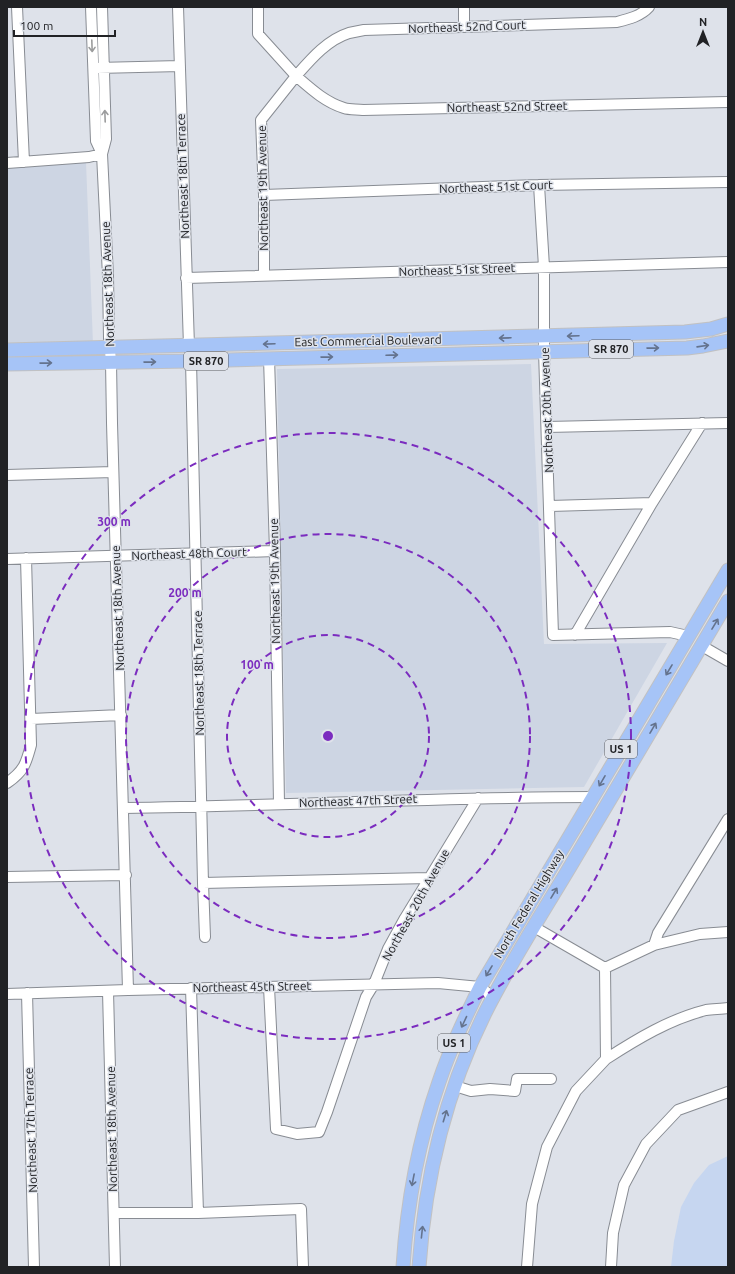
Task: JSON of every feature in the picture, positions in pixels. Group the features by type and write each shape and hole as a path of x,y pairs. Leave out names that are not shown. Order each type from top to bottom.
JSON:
{"main road":[{"name":"East Commercial Boulevard","path":"7,350 544,337 685,332 728,324"},
{"name":"East Commercial Boulevard","path":"7,364 191,361 687,348 710,345 728,340"},
{"path":"353,356 356,351 361,348 378,341"},
{"name":"North Federal Highway","path":"403,1267 407,1216 421,1144 429,1112 459,1031 480,987 728,570"},
{"name":"North Federal Highway","path":"419,1267 420,1243 427,1190 436,1147 454,1086 475,1034 534,927 728,601"},
{"path":"702,646 701,631 705,609"},
{"path":"686,672 690,645 688,636"},
{"path":"531,901 530,913 534,927"}],"street":[{"path":"18,7 24,162"},
{"name":"Northeast 18th Avenue","path":"91,7 96,140 102,154"},
{"name":"Northeast 18th Avenue","path":"102,7 106,140 102,154 111,362 128,990"},
{"name":"Northeast 18th Terrace","path":"178,7 189,346"},
{"path":"258,7 258,34 296,76"},
{"path":"464,7 464,27"},
{"name":"Northeast 52nd Court","path":"296,76 314,57 337,38 364,30 617,22 633,18 649,7"},
{"path":"93,68 180,66"},
{"name":"Northeast 52nd Street","path":"296,76 318,95 333,104 345,108 363,110 728,102"},
{"name":"Northeast 19th Avenue","path":"264,275 264,196 261,120 296,76"},
{"path":"7,163 89,157 102,154"},
{"name":"Northeast 51st Court","path":"264,196 539,185 728,182"},
{"name":"Northeast 20th Avenue","path":"539,185 544,267 544,351 553,635 575,635"},
{"name":"Northeast 51st Street","path":"186,278 728,262"},
{"name":"Northeast 19th Avenue","path":"269,358 275,551 279,804"},
{"name":"Northeast 18th Terrace","path":"191,361 205,937"},
{"path":"575,635 652,503 702,423"},
{"path":"547,427 728,423"},
{"path":"7,475 113,472"},
{"path":"550,506 652,503"},
{"name":"Northeast 48th Court","path":"7,558 275,551"},
{"path":"7,783 16,776 26,764 31,745 26,558"},
{"path":"575,635 670,632 688,636"},
{"path":"702,646 728,661"},
{"path":"31,719 121,715"},
{"name":"Northeast 47th Street","path":"124,808 202,807 478,798 593,797"},
{"name":"Northeast 20th Avenue","path":"269,987 276,1130 297,1134 319,1132 366,997 374,984 388,949 428,878 478,798"},
{"path":"654,945 658,933 728,819"},
{"path":"7,877 126,875"},
{"path":"203,883 428,878"},
{"path":"534,927 605,968"},
{"path":"605,968 654,945 700,934 728,932"},
{"path":"605,968 606,1059"},
{"name":"Northeast 45th Street","path":"7,994 191,988 438,983 480,987"},
{"path":"480,987 494,998"},
{"path":"191,988 198,1212"},
{"name":"Northeast 18th Avenue","path":"108,991 115,1267"},
{"name":"Northeast 17th Terrace","path":"27,994 34,1267"},
{"path":"527,1267 532,1204 547,1147 576,1091 606,1059 641,1037 682,1018 707,1010 728,1008"},
{"path":"454,1086 471,1091 490,1089 515,1090 517,1079 551,1079"},
{"path":"611,1267 613,1233 624,1185 646,1144 678,1110 728,1092"},
{"path":"421,1144 436,1147"},
{"path":"114,1213 301,1209 303,1267"}],"shaded area":[{"path":"86,162 93,344 7,346 7,167"},
{"path":"531,364 544,644 667,643 584,787 286,793 277,369"},
{"path":"728,1156 728,1267 671,1267 674,1241 681,1207 694,1183 709,1165"}]}
